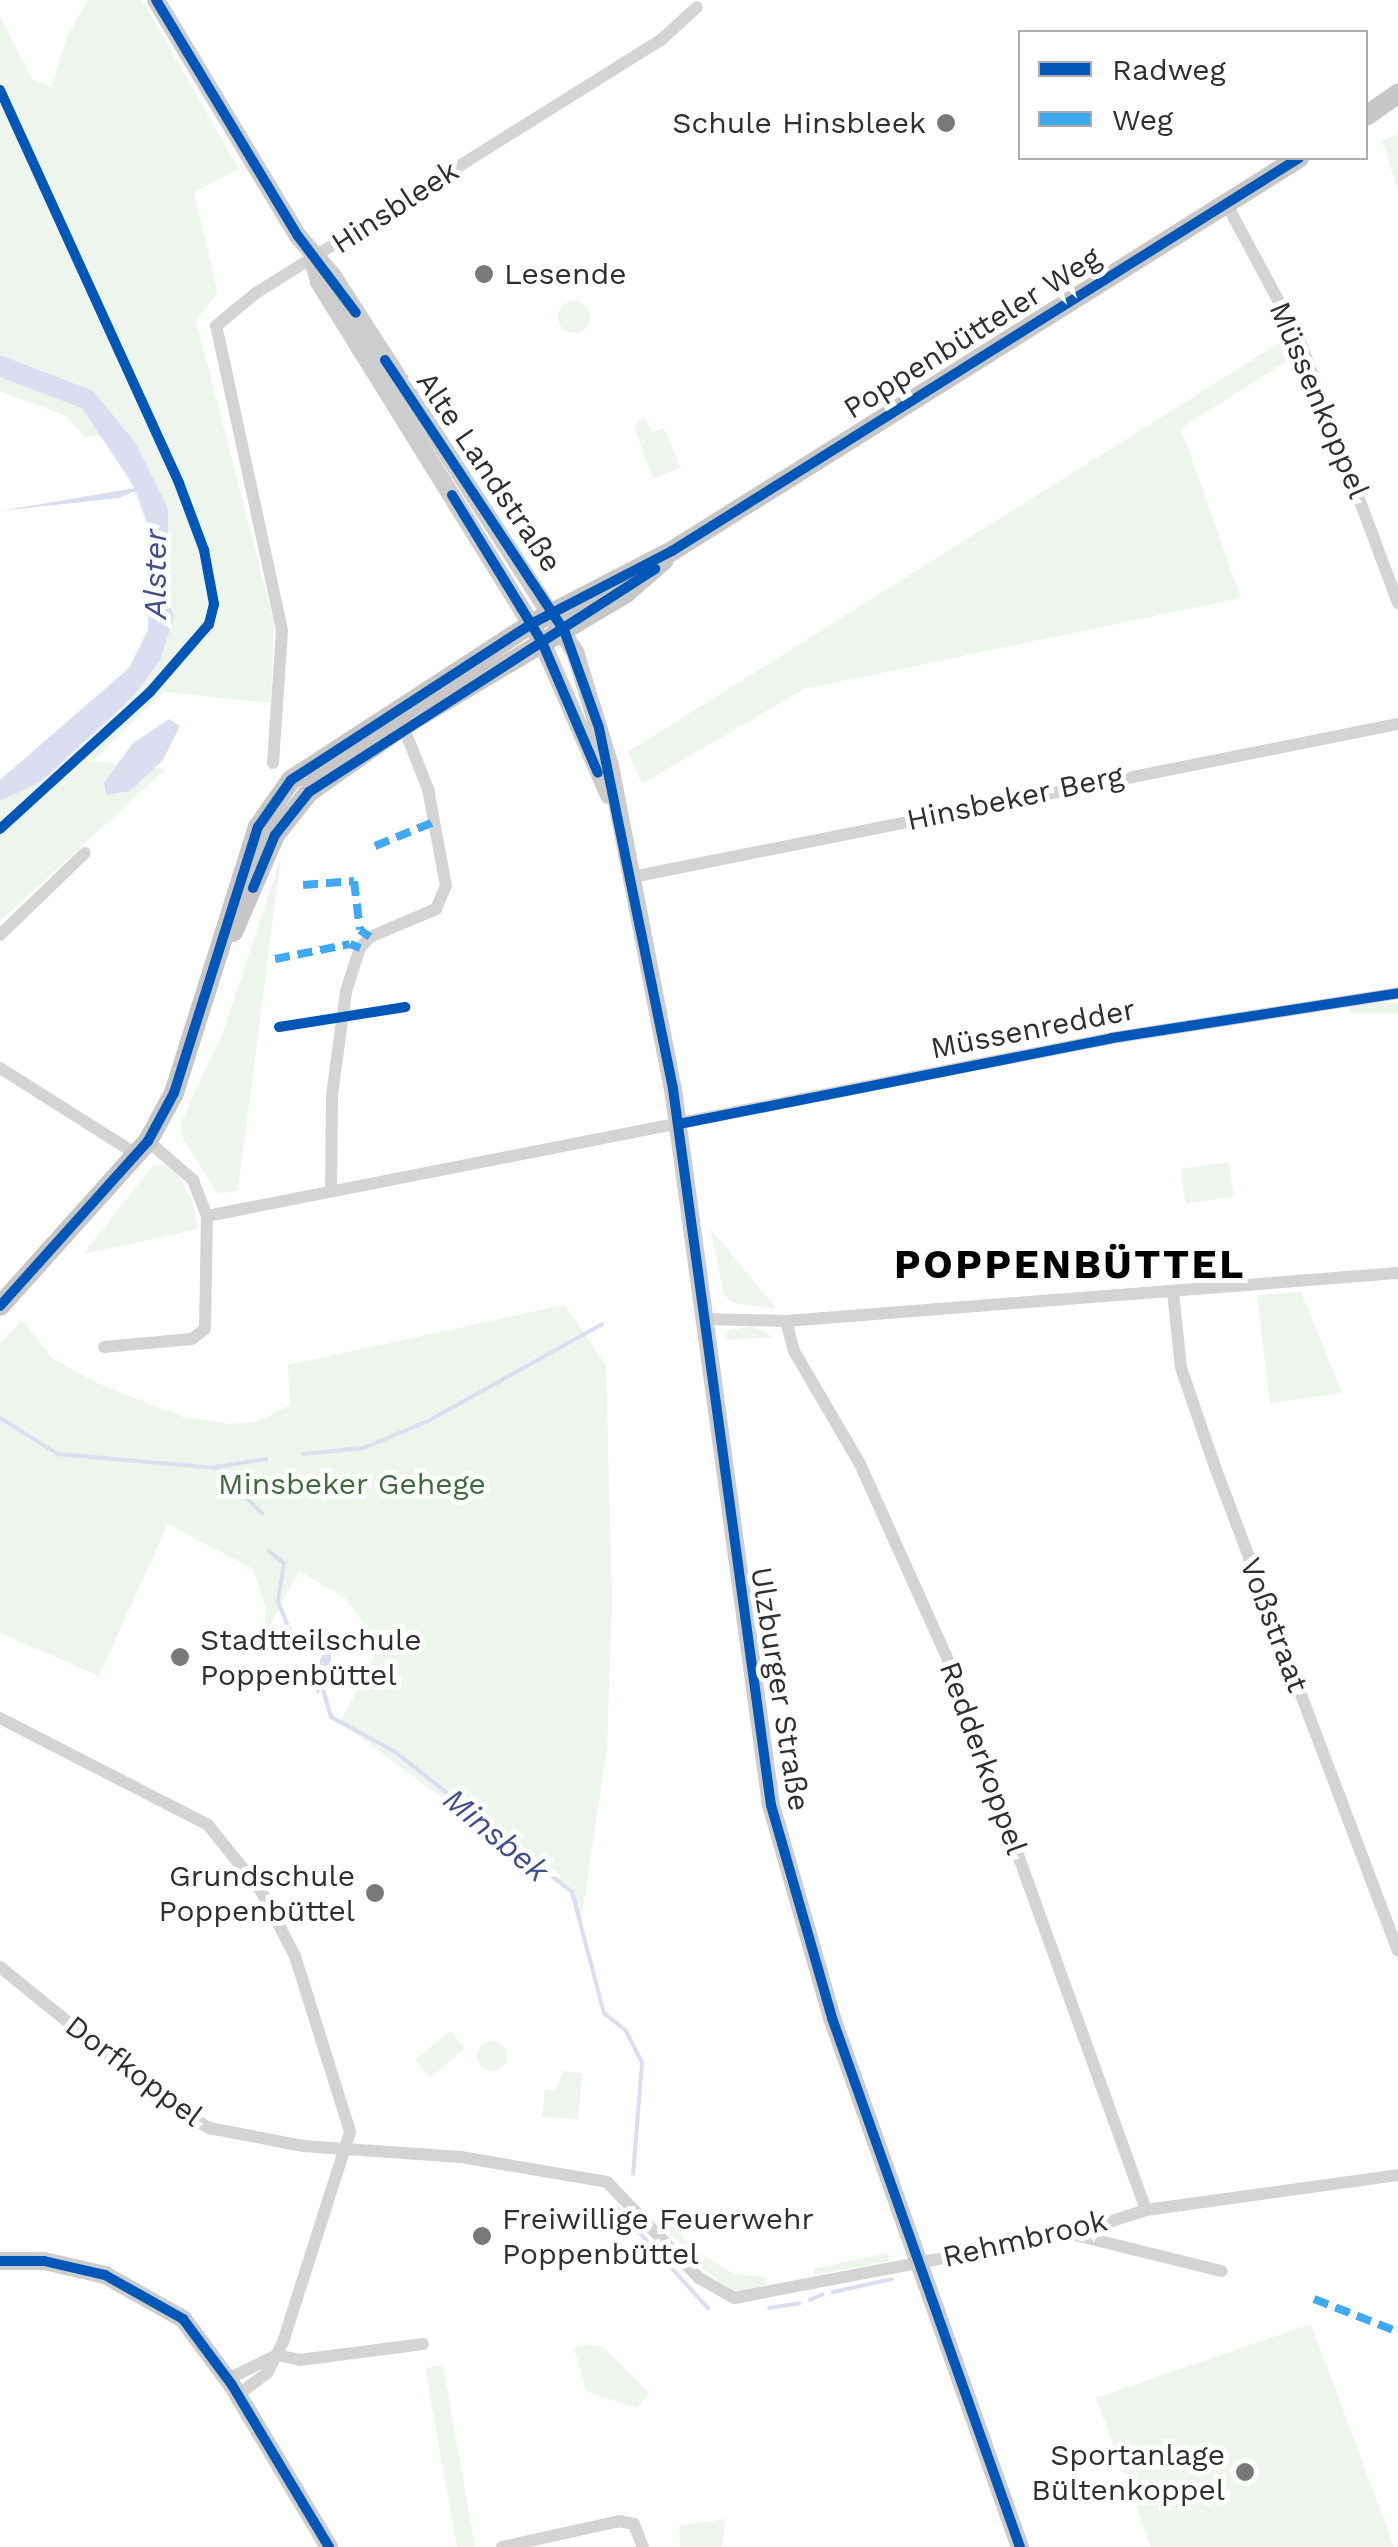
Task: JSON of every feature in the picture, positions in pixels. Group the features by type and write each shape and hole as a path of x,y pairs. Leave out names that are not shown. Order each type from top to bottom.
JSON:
{"main road":[{"name":"Alte Landstraße","path":"156,0 313,259 319,282 537,633"},
{"path":"1368,116 1398,94"},
{"path":"1368,116 1398,108"},
{"name":"Poppenbütteler Weg","path":"0,1306 143,1148 174,1094 258,826 291,780 558,621 642,581 672,551 1296,160"},
{"name":"Alte Landstraße","path":"313,259 332,274 468,490 558,621"},
{"name":"Ulzburger Straße","path":"558,621 595,714 632,877 678,1124 706,1319 751,1698 770,1805 832,2018 1020,2547"},
{"name":"Poppenbütteler Weg","path":"214,966 290,813 308,792 537,633"},
{"name":"Ulzburger Straße","path":"537,633 616,809"},
{"path":"0,2261 76,2266 134,2287 183,2318 232,2387 329,2547"}],"street":[{"name":"Hinsbleek","path":"274,763 282,630 214,331 231,310 662,38 697,8"},
{"name":"Müssenkoppel","path":"1226,204 1300,341 1398,604"},
{"name":"Hinsbeker Berg","path":"632,877 1398,724"},
{"path":"331,1191 332,1095 346,990 360,948 370,937 436,909 446,886 428,790 403,726"},
{"path":"0,935 86,853"},
{"name":"Müssenredder","path":"207,1216 1112,1038 1398,992"},
{"path":"0,1068 193,1180 207,1216 205,1329 192,1339 104,1347"},
{"path":"706,1319 786,1321 1398,1273"},
{"name":"Voßstraat","path":"1173,1292 1182,1368 1214,1468 1398,1951"},
{"name":"Redderkoppel","path":"786,1321 794,1351 860,1464 946,1655 1146,2210"},
{"path":"0,1718 179,1804 234,1855 295,1956 342,2092 350,2132 276,2354 266,2374 232,2387"},
{"name":"Dorfkoppel","path":"0,1967 186,2116 226,2133 343,2147"},
{"name":"Rehmbrook","path":"343,2147 490,2161 607,2182 700,2278 734,2298 1070,2234 1146,2210 1398,2175"},
{"path":"1070,2234 1222,2271"},
{"path":"276,2354 300,2360 423,2344"},
{"path":"502,2547 619,2521 634,2524 643,2547"}],"green space":[{"path":"88,0 142,0 239,169 194,192 218,293 196,320 274,622 271,703 164,692 92,761 166,769 0,921 0,780 107,691 129,668 148,630 148,526 123,464 105,434 85,437 66,416 0,391 0,17 33,80 51,87 68,34"},
{"path":"1398,134 1398,191 1382,141"},
{"path":"574,301 585,306 590,317 585,328 574,333 563,328 558,317 563,306"},
{"path":"1287,338 1295,356 1181,428 1241,598 804,689 642,784 628,752"},
{"path":"644,416 652,432 664,428 680,468 653,479 634,427"},
{"path":"281,857 238,1190 218,1194 183,1139 181,1122 223,1032"},
{"path":"1350,1003 1398,1003 1398,1013 1350,1013"},
{"path":"1229,1162 1234,1197 1185,1203 1180,1169"},
{"path":"154,1165 172,1165 192,1200 198,1229 83,1254"},
{"path":"710,1228 777,1309 733,1303 724,1295"},
{"path":"1301,1292 1342,1393 1270,1403 1257,1295"},
{"name":"Minsbeker Gehege","path":"565,1305 606,1365 612,1601 607,1748 581,1922 572,1894 340,1722 380,1646 345,1598 299,1571 263,1638 266,1609 253,1569 168,1524 99,1676 0,1633 0,1344 22,1320 52,1358 97,1383 183,1417 229,1424 257,1422 290,1405 288,1365"},
{"path":"752,1326 773,1337 725,1340 726,1331"},
{"path":"450,2031 465,2049 430,2078 416,2060"},
{"path":"492,2041 503,2045 507,2056 503,2067 492,2071 481,2067 477,2056 481,2045"},
{"path":"563,2071 582,2073 578,2119 542,2117 545,2089 556,2090"},
{"path":"663,2214 687,2242 686,2248 656,2223"},
{"path":"695,2250 734,2274 765,2277 767,2285 734,2292 689,2259"},
{"path":"887,2253 889,2261 814,2275 813,2269"},
{"name":"Sportanlage Bültenkoppel","path":"1311,2324 1394,2547 1151,2547 1096,2398"},
{"path":"590,2344 604,2348 649,2393 637,2408 586,2391 574,2348"},
{"path":"443,2365 475,2547 457,2547 425,2368"},
{"path":"725,2519 722,2547 680,2547 679,2526"}],"water":[{"name":"Alster","path":"0,355 93,391 135,442 168,509 167,594 174,617 160,660 134,696 40,782 0,801 0,780 129,668 148,630 149,571 148,526 136,491 119,498 0,511 135,488 82,408 0,377"},
{"path":"169,719 180,726 163,760 130,791 106,795 104,783 133,743"},
{"path":"331,1640 331,1665 318,1694 308,1679"}],"waterway":[{"path":"303,1454 364,1448 428,1421 602,1324"},
{"name":"Minsbek","path":"0,1418 58,1454 215,1468 263,1514"},
{"path":"216,1467 266,1459"},
{"name":"Minsbek","path":"269,1551 284,1563 278,1602 299,1652"},
{"name":"Minsbek","path":"323,1689 331,1717 394,1751 572,1892 604,2013 626,2031 642,2063 633,2174"},
{"path":"616,2207 708,2308"},
{"path":"833,2292 892,2279"},
{"path":"810,2300 823,2294"},
{"path":"769,2308 800,2303"}],"marked path":[{"path":"375,846 436,821"},
{"path":"303,885 354,881 360,930 370,937"},
{"path":"275,959 350,944 360,948"},
{"path":"1314,2299 1398,2332"}],"cycle path":[{"path":"156,0 298,236 356,313"},
{"path":"0,90 179,483 204,550 214,604 209,624 150,692 0,829"},
{"path":"0,1306 148,1141 174,1093 258,827 291,780 531,624 672,551 1296,160"},
{"path":"385,360 564,630 599,728 673,1089 771,1805 832,2018 1020,2547"},
{"path":"452,495 542,642 598,773"},
{"path":"253,888 275,835 309,792 655,569"},
{"path":"679,1124 1112,1038 1398,993"},
{"path":"279,1027 405,1007"},
{"path":"0,2261 44,2261 105,2275 183,2319 232,2385 329,2547"}],"place":[{"name":"Schule Hinsbleek","path":"946,123"},
{"name":"Lesende","path":"484,274"},
{"name":"Stadtteilschule Poppenbüttel","path":"180,1657"},
{"name":"Grundschule Poppenbüttel","path":"375,1893"},
{"name":"Freiwillige Feuerwehr Poppenbüttel","path":"482,2236"},
{"name":"Sportanlage Bültenkoppel","path":"1245,2472"}],"district":[{"name":"POPPENBÜTTEL","path":"1070,1265"}]}
